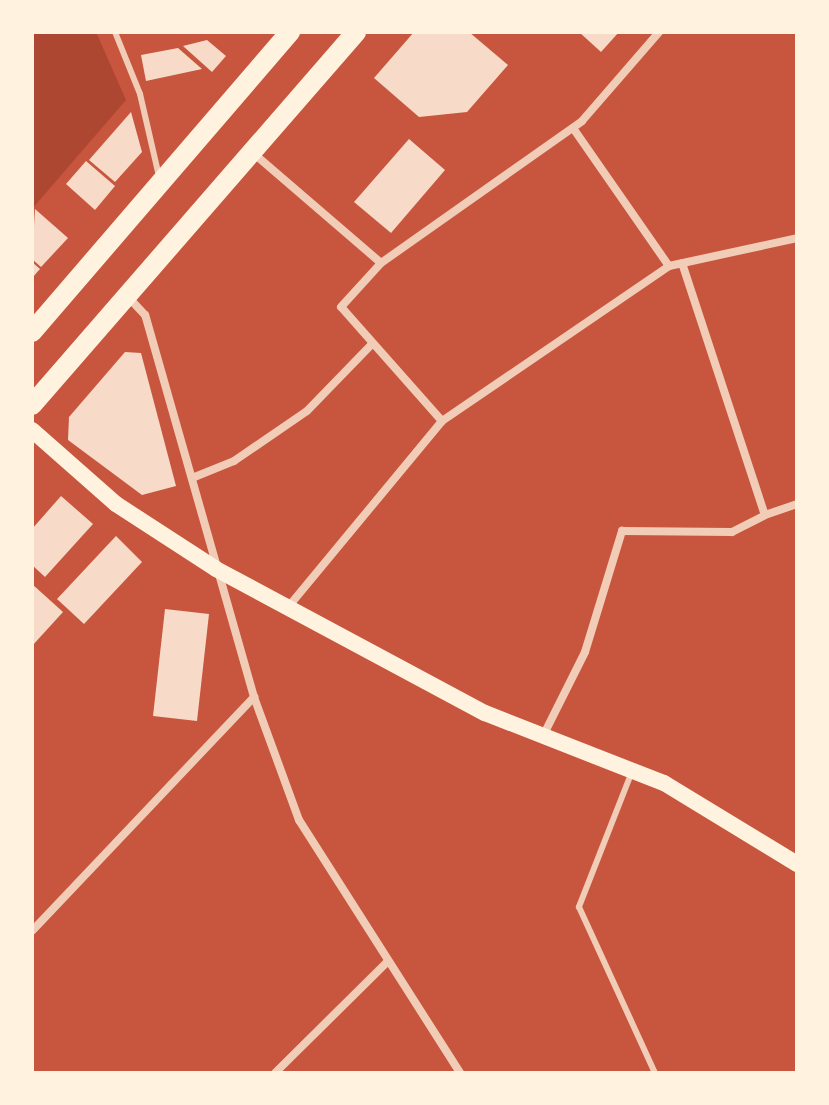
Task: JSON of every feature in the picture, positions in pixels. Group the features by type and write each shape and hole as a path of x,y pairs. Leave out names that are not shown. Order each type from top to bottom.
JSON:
{"main road":[{"path":"32,332 290,32"},
{"path":"32,405 356,32"},
{"path":"32,430 116,504 216,569 542,739 633,770 797,864"}],"street":[{"path":"442,421 371,345 341,307 381,263 573,128 659,32"},
{"path":"573,128 669,266"},
{"path":"252,152 381,263"},
{"path":"289,606 442,421 669,266 797,238"},
{"path":"682,263 765,515"},
{"path":"127,295 145,315 254,697 299,820 460,1073"},
{"path":"192,478 234,461 307,411 371,345"},
{"path":"542,739 585,652 622,531 732,532 765,515 797,504"},
{"path":"32,931 254,697"},
{"path":"275,1073 388,961"}],"lane":[{"path":"115,32 140,94 160,184"},
{"path":"633,770 579,907 655,1073"}],"shaded area":[{"path":"32,32 96,32 126,100 32,209"}],"building":[{"path":"414,32 469,32 508,65 467,112 419,117 374,78"},
{"path":"579,32 619,32 601,52"},
{"path":"207,40 226,56 212,72 183,46"},
{"path":"178,48 202,69 146,81 141,55"},
{"path":"131,112 142,152 115,182 89,160"},
{"path":"409,139 445,170 391,233 354,202"},
{"path":"86,161 115,186 95,210 66,184"},
{"path":"35,209 68,238 41,267 32,259"},
{"path":"32,262 40,269 32,278"},
{"path":"125,352 141,353 176,486 142,495 68,440 69,417"},
{"path":"61,496 93,524 45,577 32,565 32,529"},
{"path":"116,536 142,562 84,624 57,599"},
{"path":"32,584 63,612 32,646"},
{"path":"165,609 209,614 197,721 153,716"}]}
